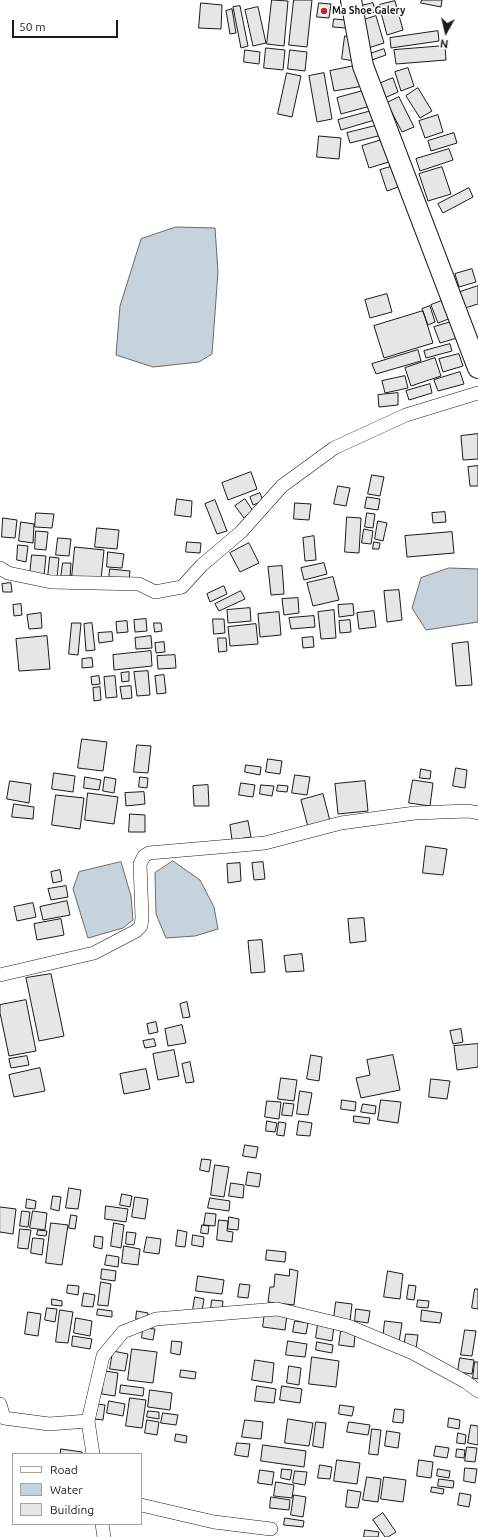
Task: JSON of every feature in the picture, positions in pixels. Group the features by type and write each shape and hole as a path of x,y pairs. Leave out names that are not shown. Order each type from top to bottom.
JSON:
{"main road":[{"path":"352,0 363,66 478,368"}],"street":[{"path":"0,568 8,573 51,582 139,584 155,592 182,587 202,565 241,532 282,486 334,448 406,415 478,393"},
{"path":"0,975 94,953 136,931 141,926 142,922 140,864 144,856 149,853 265,843 341,823 415,813 478,812"},
{"path":"93,1453 88,1421 103,1356 123,1332 156,1319 278,1309 348,1326 413,1353 466,1382 478,1391"},
{"path":"0,1404 4,1418 49,1424 88,1421"},
{"path":"142,1505 214,1522 271,1529"},
{"path":"102,1525 104,1537"}],"water":[{"path":"176,227 215,228 218,272 212,354 199,362 153,367 116,355 120,306 141,239"},
{"path":"449,568 478,569 478,622 426,630 412,608 421,578"},
{"path":"173,861 200,880 214,907 218,929 195,936 166,938 156,914 155,873"},
{"path":"121,862 131,896 133,920 123,928 88,938 73,889 79,872"}],"building":[{"path":"272,0 288,1 284,46 267,44"},
{"path":"294,0 312,0 307,47 289,45"},
{"path":"422,0 442,0 441,7 421,3"},
{"path":"395,1 403,30 387,35 379,5"},
{"path":"201,3 222,5 221,29 199,28"},
{"name":"Ma Shoe Galery","path":"319,3 331,4 329,18 317,17"},
{"path":"373,3 376,12 359,16 357,7"},
{"path":"240,6 248,46 241,48 233,7"},
{"path":"258,7 266,43 253,46 245,10"},
{"path":"232,9 236,33 230,34 226,11"},
{"path":"376,16 384,43 365,49 357,22"},
{"path":"334,19 346,20 346,28 333,27"},
{"path":"438,31 439,41 391,48 390,38"},
{"path":"345,36 357,37 355,61 342,59"},
{"path":"445,46 446,60 396,64 394,50"},
{"path":"266,48 285,50 283,70 264,68"},
{"path":"384,49 386,55 369,61 367,55"},
{"path":"245,50 260,52 259,64 244,62"},
{"path":"290,50 307,52 305,71 288,69"},
{"path":"359,65 363,86 334,91 330,71"},
{"path":"408,68 414,86 401,91 395,72"},
{"path":"287,73 301,76 292,117 278,114"},
{"path":"324,73 332,119 317,122 309,76"},
{"path":"393,78 398,92 380,100 374,86"},
{"path":"418,88 432,111 420,118 406,96"},
{"path":"370,89 374,105 341,114 337,98"},
{"path":"399,97 414,127 402,132 387,103"},
{"path":"375,110 378,119 341,130 338,120"},
{"path":"438,115 443,132 425,138 419,121"},
{"path":"383,124 386,134 350,143 347,133"},
{"path":"454,133 457,143 431,151 428,141"},
{"path":"319,136 341,138 339,159 317,157"},
{"path":"385,139 392,161 369,168 362,146"},
{"path":"449,149 453,160 420,171 416,159"},
{"path":"397,165 404,185 387,191 380,170"},
{"path":"442,167 451,194 428,201 419,174"},
{"path":"469,188 473,197 443,213 438,204"},
{"path":"472,269 476,282 459,287 455,274"},
{"path":"478,286 478,304 465,308 460,292"},
{"path":"387,294 392,312 370,318 365,300"},
{"path":"444,300 451,318 438,323 431,305"},
{"path":"430,306 435,322 428,325 422,309"},
{"path":"423,311 433,343 384,358 374,326"},
{"path":"451,322 457,338 440,343 434,327"},
{"path":"450,344 452,351 426,358 424,351"},
{"path":"418,350 421,361 376,374 372,364"},
{"path":"459,354 463,366 443,372 439,359"},
{"path":"435,358 441,376 411,386 405,368"},
{"path":"460,372 464,384 438,391 434,380"},
{"path":"405,376 408,388 385,393 382,381"},
{"path":"430,384 432,393 409,400 406,391"},
{"path":"398,393 398,405 379,407 378,395"},
{"path":"478,434 478,459 463,460 461,436"},
{"path":"478,466 478,486 470,486 468,467"},
{"path":"251,472 257,489 228,500 222,483"},
{"path":"372,475 384,477 380,496 368,494"},
{"path":"338,486 350,488 346,506 334,504"},
{"path":"260,493 263,501 253,505 250,497"},
{"path":"367,497 380,499 378,510 365,508"},
{"path":"177,499 192,501 191,517 175,515"},
{"path":"245,499 253,511 244,518 235,506"},
{"path":"215,500 227,531 217,534 205,504"},
{"path":"295,503 311,504 309,520 294,519"},
{"path":"445,512 446,522 433,523 432,513"},
{"path":"36,513 54,514 52,528 35,527"},
{"path":"367,513 375,514 373,528 365,527"},
{"path":"347,517 361,518 359,553 345,552"},
{"path":"3,518 17,520 15,538 2,537"},
{"path":"378,521 387,523 383,541 375,539"},
{"path":"21,522 34,524 33,543 19,541"},
{"path":"97,528 119,530 117,549 95,547"},
{"path":"364,529 373,531 371,544 362,543"},
{"path":"36,531 48,532 46,550 35,549"},
{"path":"452,532 454,553 407,557 405,536"},
{"path":"314,536 316,560 305,561 303,538"},
{"path":"58,538 71,539 69,556 56,555"},
{"path":"187,542 201,543 200,553 186,552"},
{"path":"374,542 380,543 379,549 373,549"},
{"path":"249,543 259,563 240,572 230,553"},
{"path":"18,545 28,546 26,562 17,560"},
{"path":"75,547 104,550 101,580 72,577"},
{"path":"108,552 124,554 122,568 107,567"},
{"path":"32,555 46,556 44,576 30,575"},
{"path":"50,557 59,558 57,578 48,577"},
{"path":"63,563 71,563 70,578 61,578"},
{"path":"324,563 327,574 304,580 301,568"},
{"path":"282,566 284,594 271,595 268,567"},
{"path":"110,569 130,571 129,581 109,580"},
{"path":"333,577 339,600 313,606 307,583"},
{"path":"11,583 12,592 3,592 2,584"},
{"path":"224,586 227,594 210,602 207,594"},
{"path":"399,590 402,620 387,622 384,591"},
{"path":"241,591 245,599 219,611 215,604"},
{"path":"298,598 299,613 284,615 282,599"},
{"path":"21,604 22,615 14,616 13,605"},
{"path":"353,604 354,615 339,617 338,605"},
{"path":"250,608 251,621 228,623 227,610"},
{"path":"334,610 336,638 321,639 318,612"},
{"path":"374,611 376,627 359,629 357,613"},
{"path":"279,612 281,635 260,637 258,614"},
{"path":"41,613 42,628 29,629 27,615"},
{"path":"314,616 315,627 291,629 289,618"},
{"path":"146,619 147,631 135,632 134,620"},
{"path":"213,619 224,619 225,633 214,634"},
{"path":"350,620 351,632 340,633 339,621"},
{"path":"127,621 128,632 117,633 116,622"},
{"path":"72,623 81,623 78,655 69,654"},
{"path":"92,623 95,650 86,651 84,624"},
{"path":"154,623 161,623 162,631 155,632"},
{"path":"256,624 258,644 230,646 228,627"},
{"path":"112,632 113,641 99,643 98,633"},
{"path":"47,636 50,669 19,671 16,639"},
{"path":"151,636 152,648 136,649 135,638"},
{"path":"313,637 314,647 303,648 302,638"},
{"path":"218,638 226,638 227,651 219,652"},
{"path":"164,642 165,652 156,653 155,643"},
{"path":"468,642 472,685 456,686 452,644"},
{"path":"151,651 152,666 114,670 113,655"},
{"path":"175,655 176,668 158,669 157,656"},
{"path":"92,658 93,667 82,668 82,659"},
{"path":"148,671 150,695 137,696 134,672"},
{"path":"129,672 129,681 122,682 121,673"},
{"path":"164,675 166,693 157,694 155,676"},
{"path":"99,676 100,684 92,685 91,677"},
{"path":"115,676 117,697 106,698 104,677"},
{"path":"131,686 132,698 122,699 120,687"},
{"path":"100,687 101,700 94,701 93,688"},
{"path":"82,739 107,742 103,771 78,768"},
{"path":"137,745 151,746 148,773 134,772"},
{"path":"268,759 282,761 280,774 266,772"},
{"path":"246,765 261,767 260,775 245,772"},
{"path":"456,768 467,770 465,788 453,786"},
{"path":"421,769 431,771 430,779 420,778"},
{"path":"54,773 75,776 73,792 52,789"},
{"path":"295,775 310,777 307,795 292,793"},
{"path":"85,777 101,780 99,790 84,788"},
{"path":"105,777 116,779 114,793 103,791"},
{"path":"140,777 148,778 147,788 139,787"},
{"path":"413,780 433,783 430,806 409,803"},
{"path":"10,781 31,784 29,803 7,799"},
{"path":"365,781 368,811 338,814 335,784"},
{"path":"241,783 255,785 253,797 239,795"},
{"path":"208,785 209,806 194,806 193,786"},
{"path":"261,785 274,786 272,796 260,794"},
{"path":"278,785 288,786 287,792 277,791"},
{"path":"144,792 145,804 126,806 125,793"},
{"path":"88,793 118,797 114,824 85,820"},
{"path":"323,794 330,821 308,827 301,800"},
{"path":"56,795 84,798 80,829 52,825"},
{"path":"14,804 34,807 33,819 12,817"},
{"path":"130,814 145,815 145,832 129,832"},
{"path":"248,821 251,837 232,840 230,825"},
{"path":"426,846 447,849 443,875 423,873"},
{"path":"263,862 265,879 254,880 252,863"},
{"path":"240,863 241,881 228,883 227,864"},
{"path":"60,870 62,881 53,883 51,872"},
{"path":"66,886 68,897 51,900 48,889"},
{"path":"67,901 70,915 43,920 40,907"},
{"path":"33,903 36,917 17,921 14,907"},
{"path":"364,918 366,941 350,943 348,919"},
{"path":"61,919 64,935 37,940 34,924"},
{"path":"262,940 265,972 251,973 248,941"},
{"path":"302,954 304,971 286,972 284,956"},
{"path":"51,974 64,1036 39,1041 26,978"},
{"path":"26,1000 36,1051 9,1056 0,1013 0,1005"},
{"path":"187,1002 190,1017 183,1018 180,1004"},
{"path":"156,1022 158,1032 149,1034 147,1024"},
{"path":"182,1025 186,1043 168,1046 165,1029"},
{"path":"461,1029 463,1042 453,1044 450,1031"},
{"path":"154,1039 156,1046 145,1048 143,1041"},
{"path":"478,1044 478,1067 457,1070 454,1046"},
{"path":"174,1050 179,1076 158,1080 153,1054"},
{"path":"311,1055 322,1057 319,1081 307,1079"},
{"path":"393,1055 400,1090 361,1098 356,1078 370,1075 367,1060"},
{"path":"27,1056 29,1065 11,1068 9,1059"},
{"path":"190,1062 194,1082 186,1083 182,1064"},
{"path":"40,1068 45,1091 14,1097 9,1075"},
{"path":"146,1069 150,1089 124,1094 120,1074"},
{"path":"281,1078 297,1080 294,1101 278,1099"},
{"path":"431,1079 450,1081 447,1099 429,1097"},
{"path":"300,1091 312,1093 308,1115 297,1114"},
{"path":"342,1100 356,1102 355,1111 341,1109"},
{"path":"381,1100 401,1102 398,1123 378,1120"},
{"path":"267,1101 281,1102 279,1119 265,1117"},
{"path":"284,1103 294,1104 292,1116 282,1115"},
{"path":"363,1104 376,1106 375,1114 361,1112"},
{"path":"354,1116 370,1118 369,1124 354,1122"},
{"path":"267,1121 277,1123 275,1132 266,1131"},
{"path":"299,1121 312,1123 310,1136 297,1135"},
{"path":"279,1122 286,1123 284,1136 277,1135"},
{"path":"245,1145 258,1147 256,1158 243,1156"},
{"path":"202,1159 211,1160 209,1172 200,1170"},
{"path":"215,1165 229,1167 224,1197 211,1195"},
{"path":"248,1172 261,1174 259,1187 246,1185"},
{"path":"231,1183 244,1185 243,1198 229,1196"},
{"path":"69,1188 81,1190 78,1209 66,1208"},
{"path":"122,1194 132,1196 130,1207 120,1205"},
{"path":"53,1196 61,1197 59,1211 51,1209"},
{"path":"135,1197 148,1199 145,1219 132,1217"},
{"path":"210,1198 230,1201 229,1211 208,1208"},
{"path":"27,1199 36,1201 35,1209 26,1208"},
{"path":"106,1206 128,1209 126,1222 105,1219"},
{"path":"0,1207 16,1209 13,1234 0,1232"},
{"path":"22,1211 30,1212 28,1227 20,1226"},
{"path":"33,1211 47,1213 45,1230 30,1228"},
{"path":"206,1213 216,1214 215,1226 204,1225"},
{"path":"71,1215 77,1216 75,1229 69,1228"},
{"path":"229,1217 239,1219 238,1230 228,1229"},
{"path":"219,1220 228,1221 227,1231 233,1232 232,1242 217,1240"},
{"path":"51,1223 68,1225 62,1265 46,1263"},
{"path":"114,1223 124,1225 121,1248 111,1246"},
{"path":"202,1225 209,1226 208,1234 201,1233"},
{"path":"20,1229 31,1230 28,1249 18,1248"},
{"path":"38,1230 47,1231 46,1236 37,1235"},
{"path":"178,1230 187,1232 185,1247 176,1246"},
{"path":"127,1232 136,1233 134,1245 126,1244"},
{"path":"193,1235 204,1237 203,1247 192,1245"},
{"path":"95,1236 103,1237 102,1249 94,1247"},
{"path":"147,1237 161,1239 159,1254 144,1252"},
{"path":"33,1238 44,1239 42,1255 31,1253"},
{"path":"124,1246 140,1249 138,1265 122,1263"},
{"path":"267,1250 286,1252 285,1262 266,1260"},
{"path":"107,1255 119,1257 118,1267 105,1265"},
{"path":"102,1269 116,1271 115,1281 101,1279"},
{"path":"290,1269 298,1271 294,1305 268,1302 270,1287 274,1287 275,1274 289,1276"},
{"path":"388,1271 403,1274 400,1299 384,1297"},
{"path":"198,1276 224,1280 222,1294 196,1291"},
{"path":"101,1282 111,1284 108,1306 98,1305"},
{"path":"240,1284 250,1285 248,1298 238,1297"},
{"path":"68,1285 79,1286 78,1295 67,1293"},
{"path":"409,1285 416,1286 414,1300 407,1299"},
{"path":"475,1289 478,1289 478,1309 472,1308"},
{"path":"84,1293 95,1295 93,1307 82,1306"},
{"path":"195,1297 204,1299 202,1311 193,1310"},
{"path":"52,1299 62,1301 62,1306 52,1305"},
{"path":"212,1300 223,1301 222,1311 211,1309"},
{"path":"418,1300 429,1301 428,1308 417,1307"},
{"path":"336,1302 352,1304 350,1321 334,1318"},
{"path":"47,1308 57,1309 55,1322 45,1320"},
{"path":"98,1309 112,1311 112,1317 97,1315"},
{"path":"356,1309 370,1311 368,1323 355,1321"},
{"path":"60,1310 73,1312 68,1343 56,1342"},
{"path":"422,1310 442,1313 440,1323 421,1321"},
{"path":"137,1311 148,1313 147,1320 136,1319"},
{"path":"265,1311 287,1315 285,1330 263,1327"},
{"path":"28,1312 41,1314 38,1336 25,1334"},
{"path":"76,1318 92,1321 90,1336 74,1333"},
{"path":"295,1321 308,1323 306,1334 293,1332"},
{"path":"385,1321 402,1323 399,1342 383,1339"},
{"path":"318,1324 334,1326 332,1341 316,1338"},
{"path":"143,1328 155,1329 153,1340 142,1338"},
{"path":"465,1330 476,1331 472,1356 461,1355"},
{"path":"341,1331 355,1333 354,1347 339,1345"},
{"path":"406,1334 418,1335 416,1349 404,1347"},
{"path":"73,1336 92,1339 90,1349 72,1346"},
{"path":"172,1341 182,1342 180,1355 171,1353"},
{"path":"288,1341 307,1344 305,1357 286,1355"},
{"path":"317,1342 333,1345 332,1353 316,1350"},
{"path":"132,1349 157,1352 153,1383 128,1380"},
{"path":"113,1351 128,1354 125,1371 110,1369"},
{"path":"312,1357 339,1361 336,1387 309,1384"},
{"path":"460,1358 474,1360 472,1374 458,1372"},
{"path":"255,1360 274,1363 272,1383 252,1380"},
{"path":"475,1362 478,1362 478,1379 473,1378"},
{"path":"289,1366 301,1368 299,1385 287,1383"},
{"path":"181,1370 196,1372 195,1379 180,1377"},
{"path":"105,1371 118,1373 115,1396 102,1394"},
{"path":"121,1385 144,1388 143,1396 120,1393"},
{"path":"257,1386 276,1389 274,1403 255,1401"},
{"path":"282,1386 302,1389 300,1403 280,1400"},
{"path":"150,1390 172,1393 170,1410 148,1407"},
{"path":"130,1398 146,1400 142,1428 126,1426"},
{"path":"109,1401 125,1404 123,1416 107,1413"},
{"path":"97,1404 105,1405 103,1420 95,1419"},
{"path":"340,1405 354,1407 352,1416 339,1414"},
{"path":"395,1409 404,1410 403,1423 393,1422"},
{"path":"148,1411 159,1412 159,1419 147,1417"},
{"path":"163,1413 178,1415 176,1425 161,1423"},
{"path":"449,1418 460,1420 459,1429 448,1427"},
{"path":"288,1419 313,1423 309,1446 285,1443"},
{"path":"147,1420 159,1422 157,1435 145,1433"},
{"path":"245,1420 263,1422 261,1439 242,1437"},
{"path":"316,1422 326,1423 323,1448 313,1446"},
{"path":"349,1422 370,1425 368,1435 347,1432"},
{"path":"471,1425 478,1426 478,1445 468,1443"},
{"path":"372,1429 381,1430 378,1455 369,1454"},
{"path":"387,1431 400,1433 398,1448 385,1446"},
{"path":"458,1433 466,1435 465,1444 457,1443"},
{"path":"176,1434 187,1436 186,1443 175,1441"},
{"path":"237,1443 250,1444 248,1457 235,1455"},
{"path":"263,1445 306,1451 304,1467 261,1461"},
{"path":"436,1446 449,1448 447,1458 434,1456"},
{"path":"467,1447 477,1448 475,1462 465,1461"},
{"path":"61,1449 82,1452 82,1453 61,1453"},
{"path":"457,1449 465,1450 464,1458 456,1457"},
{"path":"337,1460 360,1463 357,1484 334,1481"},
{"path":"419,1460 433,1462 431,1478 417,1476"},
{"path":"320,1465 332,1467 330,1479 318,1478"},
{"path":"465,1468 477,1469 475,1483 464,1481"},
{"path":"282,1469 292,1470 290,1480 281,1478"},
{"path":"438,1469 450,1471 449,1478 437,1476"},
{"path":"260,1470 274,1472 272,1485 258,1483"},
{"path":"295,1471 307,1472 305,1485 293,1483"},
{"path":"367,1477 381,1479 378,1502 363,1500"},
{"path":"384,1477 406,1480 403,1502 381,1499"},
{"path":"439,1479 454,1481 453,1488 438,1486"},
{"path":"276,1482 294,1485 292,1498 274,1496"},
{"path":"432,1487 444,1489 443,1494 431,1492"},
{"path":"348,1490 361,1492 358,1508 346,1507"},
{"path":"460,1493 471,1495 469,1507 458,1505"},
{"path":"294,1495 306,1497 303,1517 291,1515"},
{"path":"271,1497 290,1500 289,1510 270,1508"},
{"path":"383,1513 396,1532 388,1537 385,1537 373,1520"},
{"path":"285,1518 304,1521 303,1527 284,1525"},
{"path":"365,1530 379,1532 378,1537 364,1537"}],"place":[{"name":"Ma Shoe Galery","path":"324,11"}]}
